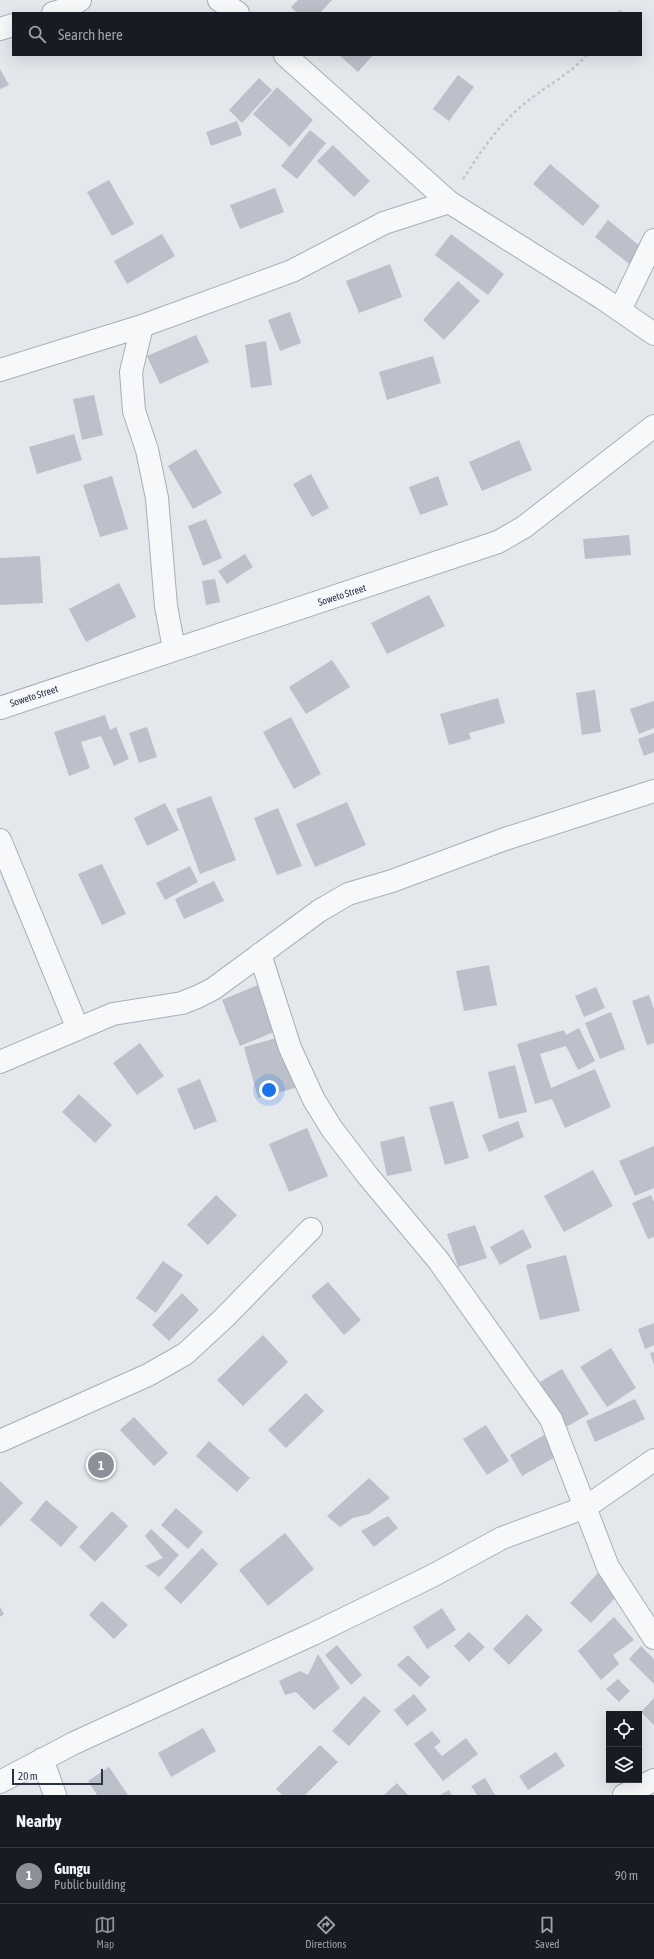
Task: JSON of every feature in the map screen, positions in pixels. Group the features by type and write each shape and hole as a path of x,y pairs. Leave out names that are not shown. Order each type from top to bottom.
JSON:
{"street":[{"path":"56,12 67,9 80,0"},
{"path":"219,0 237,12"},
{"path":"0,29 12,25"},
{"path":"286,56 449,202 620,310 654,334"},
{"path":"0,370 142,326 292,271 384,223 449,202"},
{"path":"620,310 654,240"},
{"path":"142,326 131,372 134,411 147,450 157,498 166,606 174,649"},
{"name":"Soweto Street","path":"0,708 498,542 524,527 654,426"},
{"path":"0,1062 113,1014 182,1003 198,998 213,989 319,911 348,894 392,881 512,837 654,791"},
{"path":"0,840 78,1029"},
{"path":"260,954 290,1048 314,1100 332,1129 363,1170 438,1260 551,1419 608,1567 654,1638"},
{"path":"0,1441 148,1375 185,1354 224,1318 312,1229"},
{"path":"0,1782 74,1743 355,1614 432,1576 502,1538 586,1507 654,1460"},
{"path":"42,1759 55,1795"},
{"path":"624,1795 654,1780"}],"path":[{"path":"620,12 622,8"},
{"path":"449,202 484,146 518,109 555,83 586,56"}],"building":[{"path":"298,0 332,0 321,12 296,12 291,7"},
{"path":"340,56 372,56 358,72"},
{"path":"0,69 9,85 0,89"},
{"path":"458,75 474,87 449,121 433,109"},
{"path":"259,78 272,90 242,123 229,110"},
{"path":"277,87 313,120 290,147 253,114"},
{"path":"237,121 242,135 211,146 206,132"},
{"path":"310,130 326,143 297,179 281,166"},
{"path":"333,145 370,181 354,197 317,161"},
{"path":"550,164 600,206 583,226 533,184"},
{"path":"109,180 134,224 112,236 87,192"},
{"path":"275,188 284,212 240,229 230,205"},
{"path":"608,220 646,251 633,267 595,237"},
{"path":"162,234 175,256 127,284 114,261"},
{"path":"451,234 504,274 488,295 435,255"},
{"path":"390,264 402,297 359,313 346,281"},
{"path":"458,281 480,301 444,340 423,320"},
{"path":"290,312 301,343 280,351 268,320"},
{"path":"196,335 209,362 160,384 147,356"},
{"path":"266,341 272,385 251,388 245,345"},
{"path":"433,356 441,383 387,400 379,372"},
{"path":"94,395 103,435 82,440 73,399"},
{"path":"74,434 82,460 37,474 29,447"},
{"path":"519,440 532,470 482,491 469,462"},
{"path":"196,449 222,493 193,509 168,466"},
{"path":"311,474 329,508 312,517 293,484"},
{"path":"112,476 128,529 100,537 83,485"},
{"path":"438,476 448,505 420,515 409,487"},
{"path":"206,519 222,558 203,566 188,526"},
{"path":"629,535 631,555 585,559 583,539"},
{"path":"245,554 253,567 227,584 218,571"},
{"path":"40,556 43,603 0,605 0,558"},
{"path":"215,579 220,602 206,605 202,581"},
{"path":"119,583 136,617 86,642 69,609"},
{"path":"429,595 445,626 387,654 371,623"},
{"path":"332,660 350,687 306,714 289,687"},
{"path":"595,690 601,732 582,735 576,693"},
{"path":"498,698 505,723 469,733 471,739 449,745 440,714"},
{"path":"654,701 654,728 639,734 630,709"},
{"path":"105,715 110,730 116,727 129,759 114,766 101,736 81,742 90,768 69,776 54,732"},
{"path":"291,717 321,774 294,789 263,732"},
{"path":"147,727 157,757 139,763 129,733"},
{"path":"654,733 654,752 644,756 638,739"},
{"path":"211,796 236,860 200,874 176,809"},
{"path":"347,802 366,845 315,867 296,824"},
{"path":"165,803 179,830 147,846 134,818"},
{"path":"278,808 302,866 277,875 254,818"},
{"path":"102,864 126,914 102,925 78,874"},
{"path":"190,866 198,882 165,900 156,883"},
{"path":"214,881 224,901 184,919 175,899"},
{"path":"489,965 497,1005 464,1011 456,971"},
{"path":"258,985 276,1031 240,1046 222,1000"},
{"path":"596,987 605,1008 584,1017 575,996"},
{"path":"649,995 654,1009 654,1043 647,1045 632,1001"},
{"path":"611,1012 625,1049 600,1059 585,1023"},
{"path":"579,1028 595,1061 578,1070 566,1046 540,1054 551,1088 595,1069 611,1107 565,1128 552,1099 535,1104 517,1044 564,1030 566,1035"},
{"path":"280,1037 295,1088 258,1098 244,1047"},
{"path":"140,1043 164,1076 137,1095 113,1063"},
{"path":"515,1065 527,1112 499,1119 488,1072"},
{"path":"200,1079 217,1121 194,1130 177,1089"},
{"path":"79,1094 112,1125 95,1143 62,1112"},
{"path":"453,1101 469,1158 445,1165 429,1107"},
{"path":"518,1121 524,1137 489,1152 482,1135"},
{"path":"307,1128 328,1176 289,1192 269,1144"},
{"path":"404,1136 412,1171 387,1176 380,1142"},
{"path":"654,1146 654,1188 635,1196 619,1161"},
{"path":"593,1170 613,1206 564,1232 544,1196"},
{"path":"216,1195 237,1215 208,1245 187,1225"},
{"path":"651,1195 654,1202 654,1237 648,1239 632,1203"},
{"path":"475,1225 487,1258 458,1267 447,1234"},
{"path":"523,1229 532,1247 500,1265 490,1247"},
{"path":"566,1255 580,1311 540,1320 526,1265"},
{"path":"163,1261 183,1275 156,1313 136,1298"},
{"path":"328,1282 361,1320 344,1335 311,1296"},
{"path":"182,1293 199,1310 169,1341 152,1325"},
{"path":"654,1323 654,1345 645,1349 638,1329"},
{"path":"263,1335 288,1362 243,1406 217,1380"},
{"path":"611,1348 636,1388 607,1407 580,1367"},
{"path":"654,1352 654,1365 650,1353"},
{"path":"562,1369 589,1414 566,1427 540,1382"},
{"path":"306,1393 324,1411 286,1448 268,1430"},
{"path":"635,1399 645,1419 595,1442 586,1421"},
{"path":"134,1417 168,1453 154,1466 120,1430"},
{"path":"486,1425 509,1461 487,1475 463,1439"},
{"path":"544,1435 557,1456 522,1476 510,1455"},
{"path":"209,1441 250,1478 237,1492 196,1456"},
{"path":"369,1478 390,1498 369,1514 353,1518 340,1527 327,1516"},
{"path":"0,1481 23,1503 0,1527"},
{"path":"46,1500 78,1527 61,1547 30,1520"},
{"path":"176,1508 203,1532 188,1549 161,1525"},
{"path":"112,1511 128,1526 95,1562 79,1547"},
{"path":"388,1516 398,1528 374,1547 361,1531"},
{"path":"151,1529 179,1555 159,1577 145,1566 163,1558 145,1536"},
{"path":"285,1533 314,1569 268,1606 239,1570"},
{"path":"202,1548 218,1564 181,1604 164,1588"},
{"path":"598,1573 619,1594 591,1623 570,1603"},
{"path":"102,1601 128,1625 114,1639 89,1615"},
{"path":"0,1607 4,1614 0,1617"},
{"path":"442,1608 456,1630 427,1649 413,1627"},
{"path":"527,1614 543,1630 509,1665 493,1649"},
{"path":"614,1617 634,1640 613,1655 619,1664 601,1680 578,1651"},
{"path":"469,1632 485,1647 469,1662 454,1646"},
{"path":"337,1645 362,1675 351,1685 325,1655"},
{"path":"641,1646 654,1659 654,1684 629,1659"},
{"path":"318,1654 340,1688 314,1710 296,1692 285,1695 279,1681 300,1671 308,1675"},
{"path":"408,1655 430,1677 420,1687 397,1665"},
{"path":"618,1679 630,1691 619,1702 606,1689"},
{"path":"414,1694 427,1710 407,1726 394,1710"},
{"path":"364,1696 381,1711 349,1746 332,1731"},
{"path":"654,1698 654,1725 642,1713 642,1711"},
{"path":"203,1728 216,1751 171,1777 158,1753"},
{"path":"432,1731 441,1742 434,1747 442,1756 466,1738 478,1754 443,1781 414,1744"},
{"path":"320,1745 338,1762 305,1795 282,1795 276,1789"},
{"path":"556,1752 565,1766 528,1790 519,1776"},
{"path":"109,1767 128,1795 97,1795 88,1781"},
{"path":"485,1778 495,1795 477,1795 471,1786"},
{"path":"397,1783 408,1795 384,1795"},
{"path":"449,1790 452,1795 440,1795"}],"place":[{"name":"Gungu","path":"101,1465"}]}
